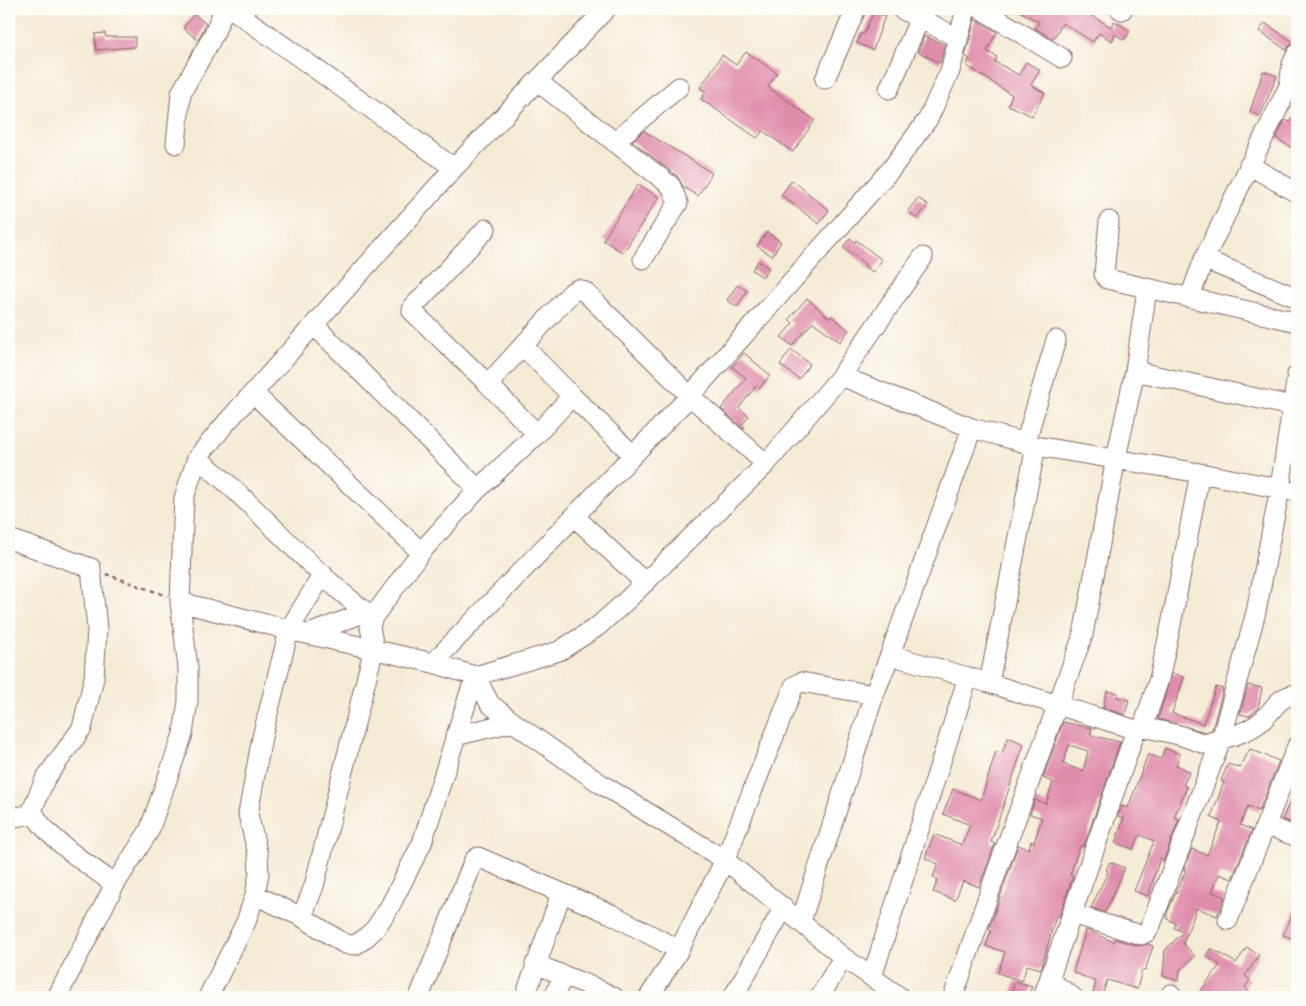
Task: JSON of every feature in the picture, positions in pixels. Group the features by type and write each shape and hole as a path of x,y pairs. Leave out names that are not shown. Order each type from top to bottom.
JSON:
{"street":[{"path":"176,144 181,93 214,34 224,9"},
{"path":"232,9 454,168"},
{"path":"57,997 115,884 149,831 183,734 188,701 188,676 180,602 184,498 197,458 454,168 606,9"},
{"path":"825,79 856,9"},
{"path":"901,9 958,38"},
{"path":"433,663 690,396 892,168 928,119 950,71 966,9"},
{"path":"981,9 1062,58"},
{"path":"889,89 920,18"},
{"path":"1190,297 1204,258 1249,165 1293,88 1292,64 1297,54"},
{"path":"537,81 670,186 676,194 678,203 643,259"},
{"path":"614,142 679,87"},
{"path":"1249,165 1297,193"},
{"path":"1109,221 1105,277 1110,281 1190,297 1297,322"},
{"path":"486,228 412,308 412,311 537,434"},
{"path":"180,602 289,630 374,648 474,676 559,651 597,627 645,583 766,464 841,376 923,257"},
{"path":"1204,258 1297,298"},
{"path":"488,384 572,292 578,289 585,292 690,396 766,464"},
{"path":"953,997 997,870 1084,635 1116,458 1135,371 1147,289"},
{"path":"314,324 478,489"},
{"path":"988,683 1030,445 1056,340"},
{"path":"523,346 633,455"},
{"path":"1135,371 1291,406"},
{"path":"1072,914 1134,934 1141,935 1147,932 1221,740 1289,490 1291,406 1297,375"},
{"path":"841,376 972,428 1030,445 1116,458 1289,490"},
{"path":"254,393 421,552"},
{"path":"308,634 369,614 421,552 478,489 537,434 572,396"},
{"path":"801,920 874,695 890,656 972,428"},
{"path":"197,458 224,479 322,574 369,614 374,648 314,886 302,917"},
{"path":"1073,997 1046,989 1139,728 1159,679 1200,473"},
{"path":"574,516 645,583"},
{"path":"9,539 91,568 97,629 94,678 82,728 45,779 34,804 33,814"},
{"path":"208,997 246,922 255,895 259,873 258,855 248,814 262,736 289,630 322,574"},
{"path":"890,656 1139,728 1179,735 1205,744 1221,740 1258,724 1278,700 1297,694"},
{"path":"474,676 490,704 601,784 725,860 801,920 843,957 900,997"},
{"path":"255,895 302,917 345,944 355,945 375,929 389,908 422,843 474,676"},
{"path":"872,977 968,677"},
{"path":"649,997 679,950 725,860 794,686 801,682 874,695"},
{"path":"456,736 514,722"},
{"path":"1228,920 1297,746"},
{"path":"33,814 75,857 115,884"},
{"path":"9,818 33,814"},
{"path":"1266,825 1297,836"},
{"path":"419,997 476,858 481,857 561,894 611,914 679,950"},
{"path":"525,997 561,894"},
{"path":"733,997 784,907"},
{"path":"820,997 843,957"},
{"path":"535,964 614,997"},
{"path":"554,997 563,975"}],"path":[{"path":"91,568 180,602"}],"building":[{"path":"1016,9 1080,9 1111,27 1114,21 1130,31 1124,40 1115,34 1112,41 1099,33 1093,42 1063,23 1053,39 1035,28 1039,22"},
{"path":"874,11 885,16 873,50 857,43 861,33 864,34"},
{"path":"194,14 206,24 198,40 183,28"},
{"path":"975,19 997,32 987,51 997,57 995,62 1019,75 1026,62 1040,70 1031,85 1045,93 1032,116 1008,105 1012,95 966,65 970,59 965,56"},
{"path":"1265,23 1293,42 1286,50 1259,31"},
{"path":"105,33 106,37 135,37 135,47 96,50 95,34"},
{"path":"924,36 945,45 940,63 918,52"},
{"path":"746,52 777,73 768,87 815,120 793,152 763,131 757,138 701,99 706,92 700,88 722,55 736,65"},
{"path":"1263,71 1277,76 1260,116 1250,112"},
{"path":"1297,110 1297,151 1276,138 1285,120 1290,122"},
{"path":"644,131 712,173 698,196 683,187 678,177 632,141"},
{"path":"792,180 829,210 819,224 781,195"},
{"path":"638,184 659,197 623,253 603,240"},
{"path":"918,198 928,205 917,219 908,211"},
{"path":"767,232 781,242 772,256 757,246"},
{"path":"850,238 855,242 856,240 882,260 873,272 843,247"},
{"path":"758,261 769,268 763,277 752,270"},
{"path":"737,285 747,291 737,307 727,300"},
{"path":"807,298 829,318 831,316 849,330 840,342 813,322 792,346 781,337 793,323 789,319"},
{"path":"791,349 810,364 799,379 780,365"},
{"path":"744,353 770,375 759,389 756,386 739,408 749,416 742,425 744,429 721,409 746,378 732,367"},
{"path":"1172,673 1184,677 1172,713 1203,724 1216,687 1223,689 1212,730 1205,732 1158,719"},
{"path":"1248,685 1262,688 1258,709 1249,716 1240,714"},
{"path":"1107,691 1118,693 1117,697 1129,700 1125,715 1103,708"},
{"path":"1063,722 1092,728 1090,735 1120,742 1084,846 1081,846 1078,851 1070,875 1073,876 1059,917 1056,916 1041,969 1027,965 1022,981 998,973 1005,952 986,946 991,930 989,929 1018,845 1029,849 1031,841 1034,842 1042,818 1030,814 1035,800 1046,804 1053,782 1043,778","holes":["1069,745 1088,751 1083,771 1063,764"]},
{"path":"1008,737 1024,744 991,842 995,844 979,887 963,881 955,900 933,892 938,879 933,877 938,864 925,858 934,834 962,845 970,825 943,814 953,789 981,800 996,751 1002,753"},
{"path":"1165,748 1180,754 1176,765 1190,772 1183,785 1187,787 1174,817 1179,819 1164,860 1160,858 1148,896 1134,891 1154,841 1140,835 1133,849 1115,843 1124,818 1118,816 1122,806 1128,808 1148,754 1161,759"},
{"path":"1250,749 1279,761 1259,811 1248,806 1240,825 1252,830 1232,879 1219,874 1212,892 1225,897 1217,916 1197,908 1183,943 1195,956 1180,970 1179,981 1163,976 1165,950 1183,932 1174,928 1176,923 1167,919 1167,913 1186,870 1184,869 1192,849 1207,855 1221,822 1211,817 1224,782 1221,781 1228,764 1240,768"},
{"path":"1297,787 1297,825 1282,819"},
{"path":"1110,862 1125,868 1105,912 1091,908 1108,871 1106,870"},
{"path":"1297,905 1297,940 1283,935"},
{"path":"1086,930 1114,942 1115,939 1138,946 1148,944 1153,946 1145,971 1142,970 1137,989 1107,980 1102,997 1092,997 1096,982 1073,972"},
{"path":"1247,947 1259,955 1245,976 1250,980 1245,987 1254,997 1196,997 1220,965 1206,956 1211,948 1236,963"},
{"path":"1015,981 1032,986 1028,997 1011,995"}]}
